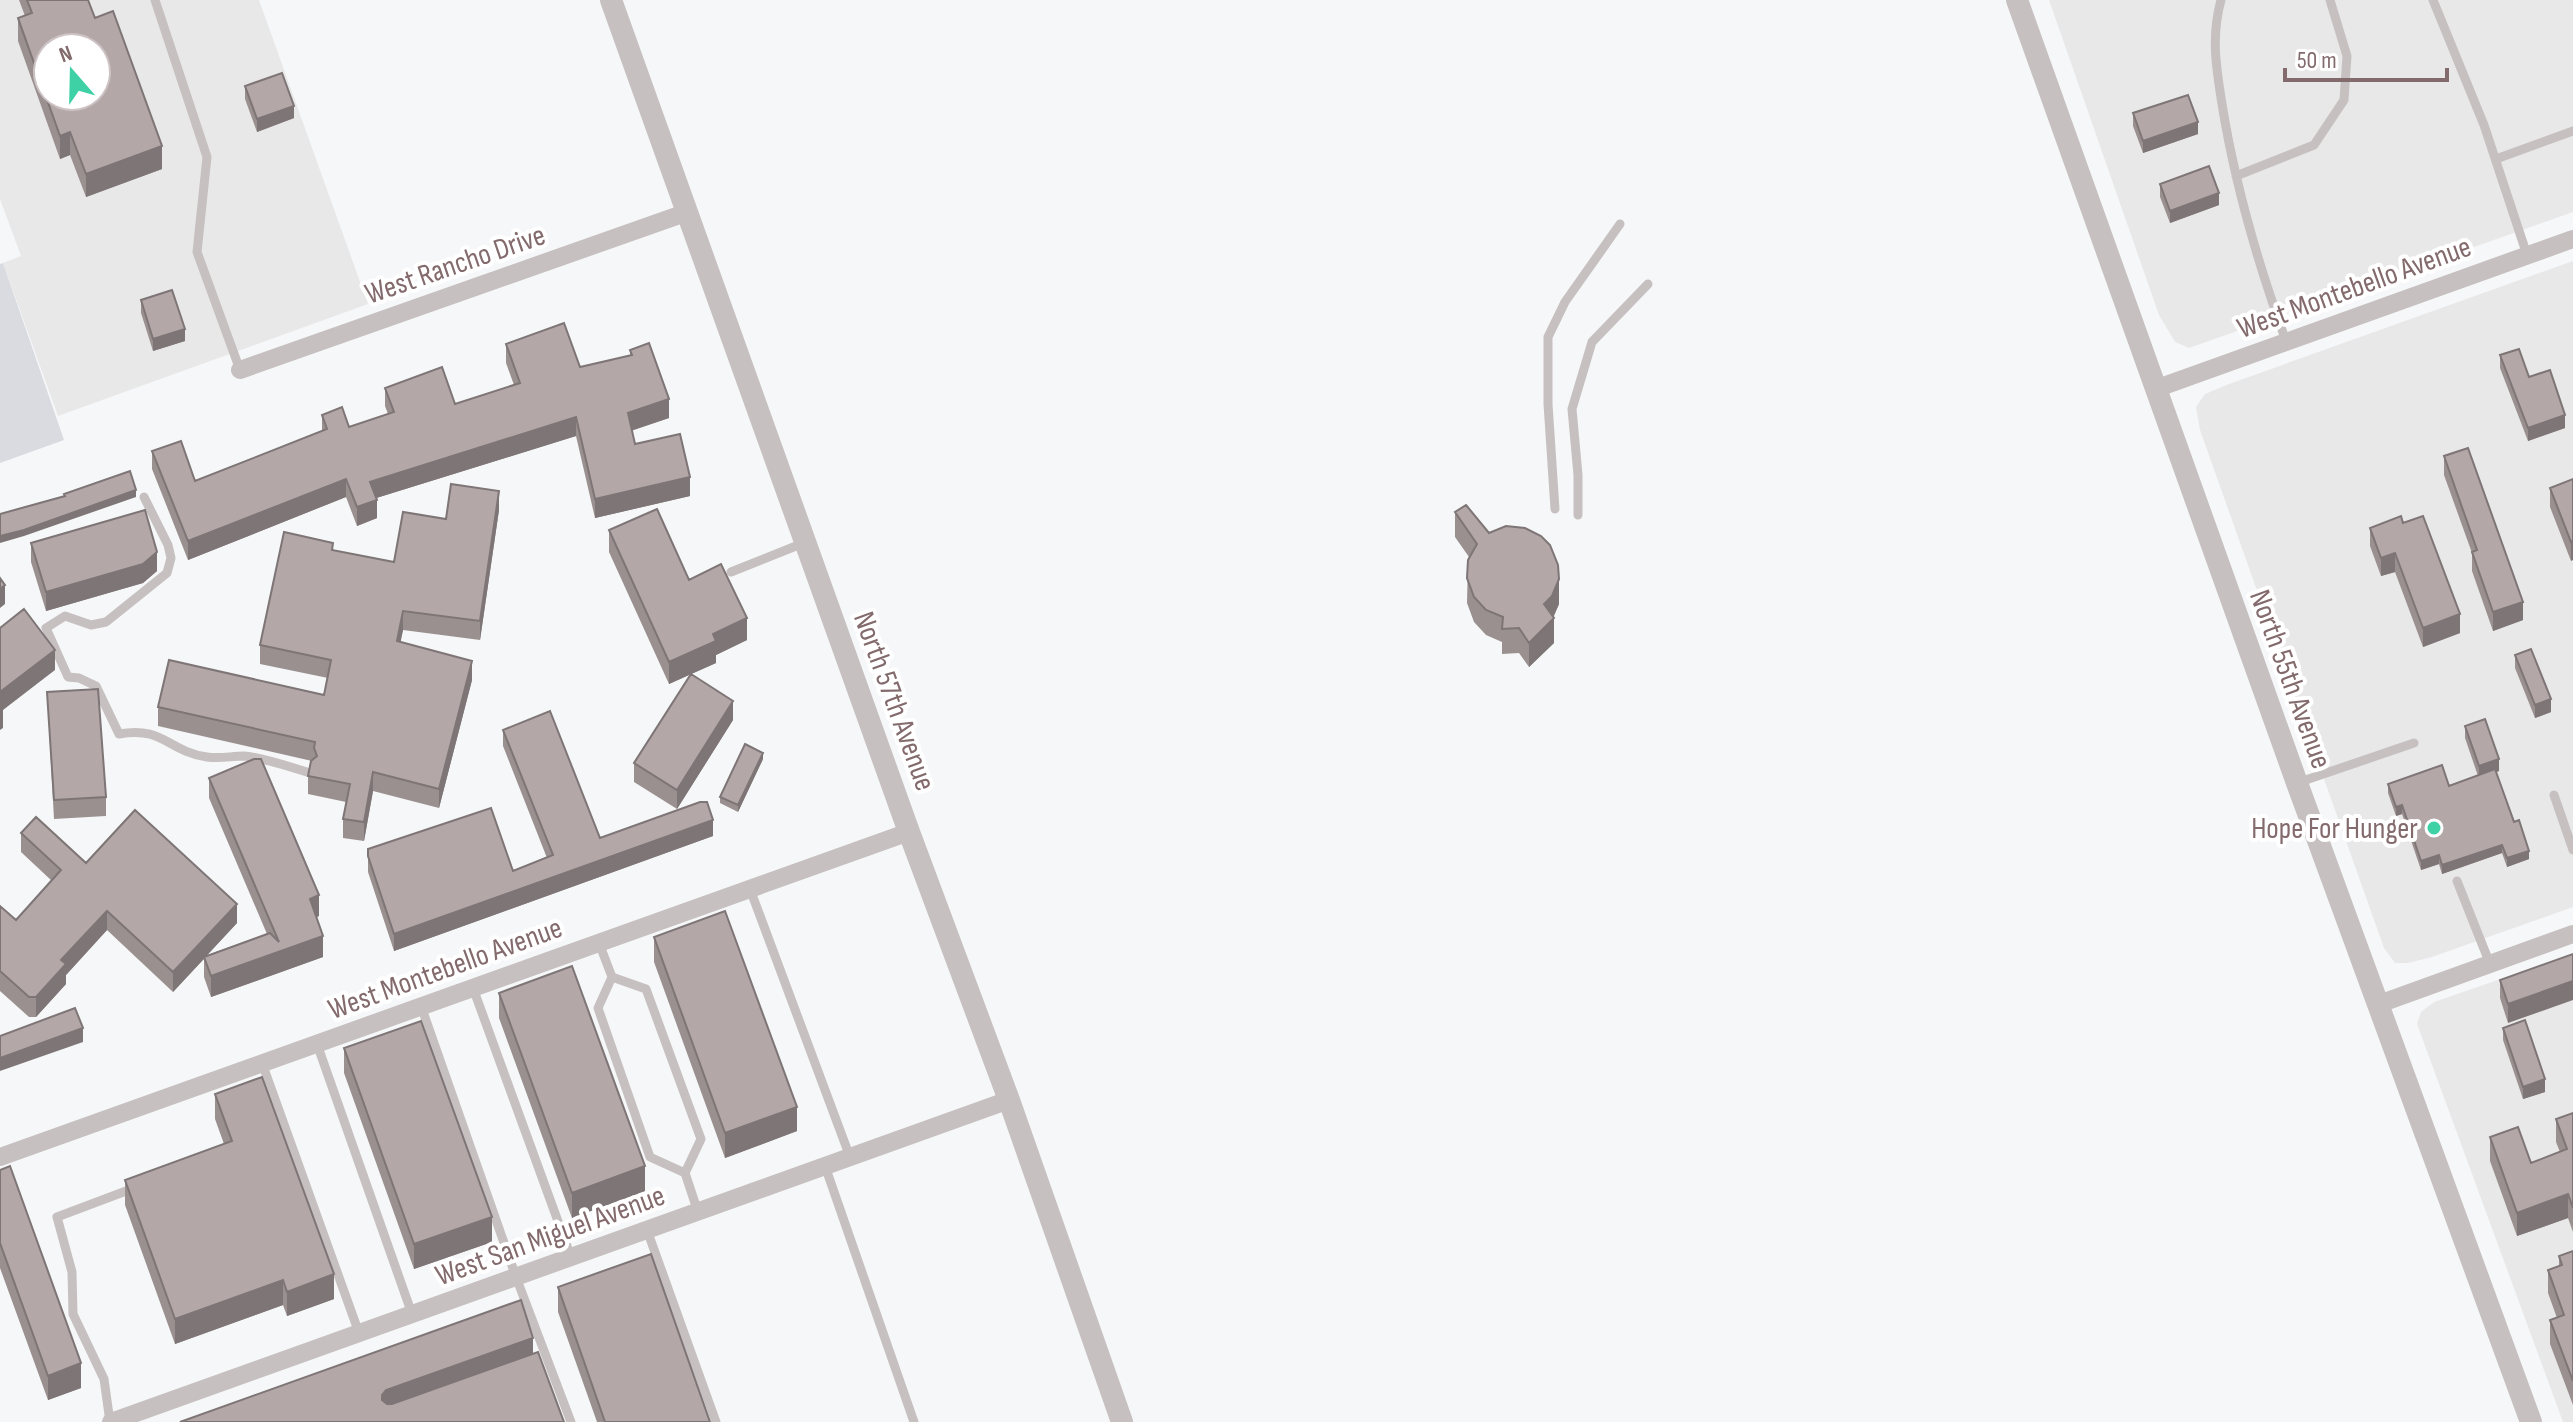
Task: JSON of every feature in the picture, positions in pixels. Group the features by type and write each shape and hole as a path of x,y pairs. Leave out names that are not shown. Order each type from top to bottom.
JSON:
{"street":[{"name":"North 57th Avenue","path":"611,0 909,832 1009,1100 1122,1422"},
{"name":"North 55th Avenue","path":"2022,2 2155,389 2531,1422"},
{"name":"West Rancho Drive","path":"240,370 688,212"},
{"name":"West Montebello Avenue","path":"2155,389 2573,239"},
{"name":"West Montebello Avenue","path":"0,1157 909,832"},
{"path":"2379,1004 2573,934"},
{"name":"West San Miguel Avenue","path":"110,1422 1009,1100"}],"lane":[{"path":"155,0 207,157 197,252 240,370"},
{"path":"2221,0 2215,21 2214,52 2228,145 2262,275 2286,341"},
{"path":"2236,176 2314,145 2344,100 2347,56 2330,0"},
{"path":"2433,0 2496,159 2527,255"},
{"path":"2496,159 2573,131"},
{"path":"1555,509 1548,404 1548,337 1565,302 1620,224"},
{"path":"1578,515 1572,409 1592,342 1648,284"},
{"path":"144,497 168,545 171,558 167,573 106,622 91,625 65,616 46,628 68,677 79,678 96,686 119,734 142,731 160,736 181,751 224,759 244,756 310,773"},
{"path":"731,572 806,542"},
{"path":"2297,783 2414,743"},
{"path":"2554,795 2573,850"},
{"path":"2457,881 2490,964"},
{"path":"750,889 850,1157"},
{"path":"599,943 612,977 598,1008 650,1157 685,1173"},
{"path":"612,977 646,989 701,1139 685,1173 698,1212"},
{"path":"473,988 571,1257"},
{"path":"421,1006 516,1277 571,1422"},
{"path":"317,1044 412,1314"},
{"path":"262,1063 359,1333"},
{"path":"825,1166 914,1422"},
{"path":"110,1422 104,1379 73,1314 72,1272 57,1217 136,1187"},
{"path":"647,1230 716,1422"},
{"path":"535,1370 549,1365"}],"shaded area":[{"path":"0,0 259,0 368,304 58,416 3,263 21,256 0,199"},
{"path":"2049,0 2573,0 2573,212 2189,348 2175,342 2159,315"},
{"path":"2573,261 2573,907 2432,957 2395,963 2384,948 2200,430 2196,407 2205,394 2229,384"},
{"path":"3,263 64,440 0,463 0,264"},
{"path":"2573,954 2573,1422 2563,1422 2417,1024 2421,1012 2434,1002"}],"building":[{"path":"27,0 88,0 95,18 113,11 162,146 86,174 70,132 60,136 51,112 112,112 112,32 32,32 32,57 18,18 32,13"},
{"path":"282,73 294,106 257,119 245,86"},
{"path":"2188,95 2198,122 2143,141 2133,113"},
{"path":"2209,166 2219,193 2170,211 2160,184"},
{"path":"172,290 185,329 153,339 141,300"},
{"path":"564,323 580,367 632,355 630,350 649,343 669,399 628,413 635,444 680,434 690,477 595,499 576,417 370,482 377,500 357,507 346,479 188,541 152,451 181,441 195,481 327,429 322,415 342,407 349,427 394,412 385,388 442,367 455,404 520,383 506,344"},
{"path":"2519,349 2529,377 2550,370 2565,415 2528,428 2500,355"},
{"path":"2468,448 2523,602 2493,612 2472,552 2477,550 2444,456"},
{"path":"130,471 136,490 0,536 0,514 65,496"},
{"path":"2573,479 2573,541 2571,542 2550,488"},
{"path":"451,484 499,491 480,621 403,611 397,641 472,661 439,789 373,772 364,822 343,819 350,784 308,776 311,761 317,756 315,742 158,707 169,660 324,695 331,660 260,645 284,532 333,543 332,550 394,562 403,512 446,519"},
{"path":"1466,505 1489,533 1506,526 1525,528 1550,545 1558,565 1559,579 1552,596 1544,604 1554,618 1529,643 1519,628 1502,629 1503,617 1486,610 1474,597 1467,578 1468,560 1477,544 1455,512"},
{"path":"657,509 689,580 721,564 747,618 713,634 716,641 669,662 609,530"},
{"path":"145,510 157,552 143,564 46,592 31,543"},
{"path":"2401,516 2403,523 2423,516 2460,614 2423,628 2395,553 2381,558 2370,528"},
{"path":"24,609 55,650 0,692 0,628"},
{"path":"2531,649 2551,699 2535,705 2515,655"},
{"path":"691,674 733,701 677,790 634,763"},
{"path":"98,689 106,797 54,800 47,692"},
{"path":"550,711 600,838 700,802 707,802 713,820 394,934 368,849 491,808 513,871 553,855 503,730"},
{"path":"2485,719 2499,759 2479,766 2465,726"},
{"path":"745,744 763,753 738,805 720,797"},
{"path":"254,759 261,759 319,895 310,899 323,936 211,976 204,957 270,933 279,942 209,778"},
{"path":"2442,765 2449,786 2495,769 2514,822 2519,820 2529,851 2507,858 2502,845 2442,865 2439,855 2421,861 2402,805 2396,807 2388,784"},
{"path":"135,810 237,904 173,972 107,911 61,960 66,964 36,997 29,997 0,971 0,906 16,920 61,870 21,833 36,817 86,863"},
{"path":"725,911 797,1107 725,1133 654,937"},
{"path":"2573,954 2573,981 2508,1004 2500,980"},
{"path":"572,966 645,1166 572,1193 499,993"},
{"path":"75,1008 83,1028 0,1058 0,1036"},
{"path":"2525,1020 2545,1079 2523,1087 2503,1028"},
{"path":"421,1021 492,1217 414,1244 344,1048"},
{"path":"262,1077 334,1274 287,1292 283,1280 175,1319 125,1180 232,1141 215,1094"},
{"path":"2573,1113 2573,1208 2568,1194 2517,1213 2490,1137 2518,1127 2531,1163 2567,1149 2556,1119"},
{"path":"10,1166 81,1363 48,1376 0,1243 0,1170"},
{"path":"2573,1251 2573,1381 2550,1320 2564,1315 2548,1270 2562,1265 2559,1256"},
{"path":"651,1254 710,1422 605,1422 558,1287"},
{"path":"521,1300 533,1338 386,1390 382,1400 392,1404 538,1352 564,1422 180,1422"}],"place":[{"name":"Hope For Hunger","path":"2434,828"}]}
